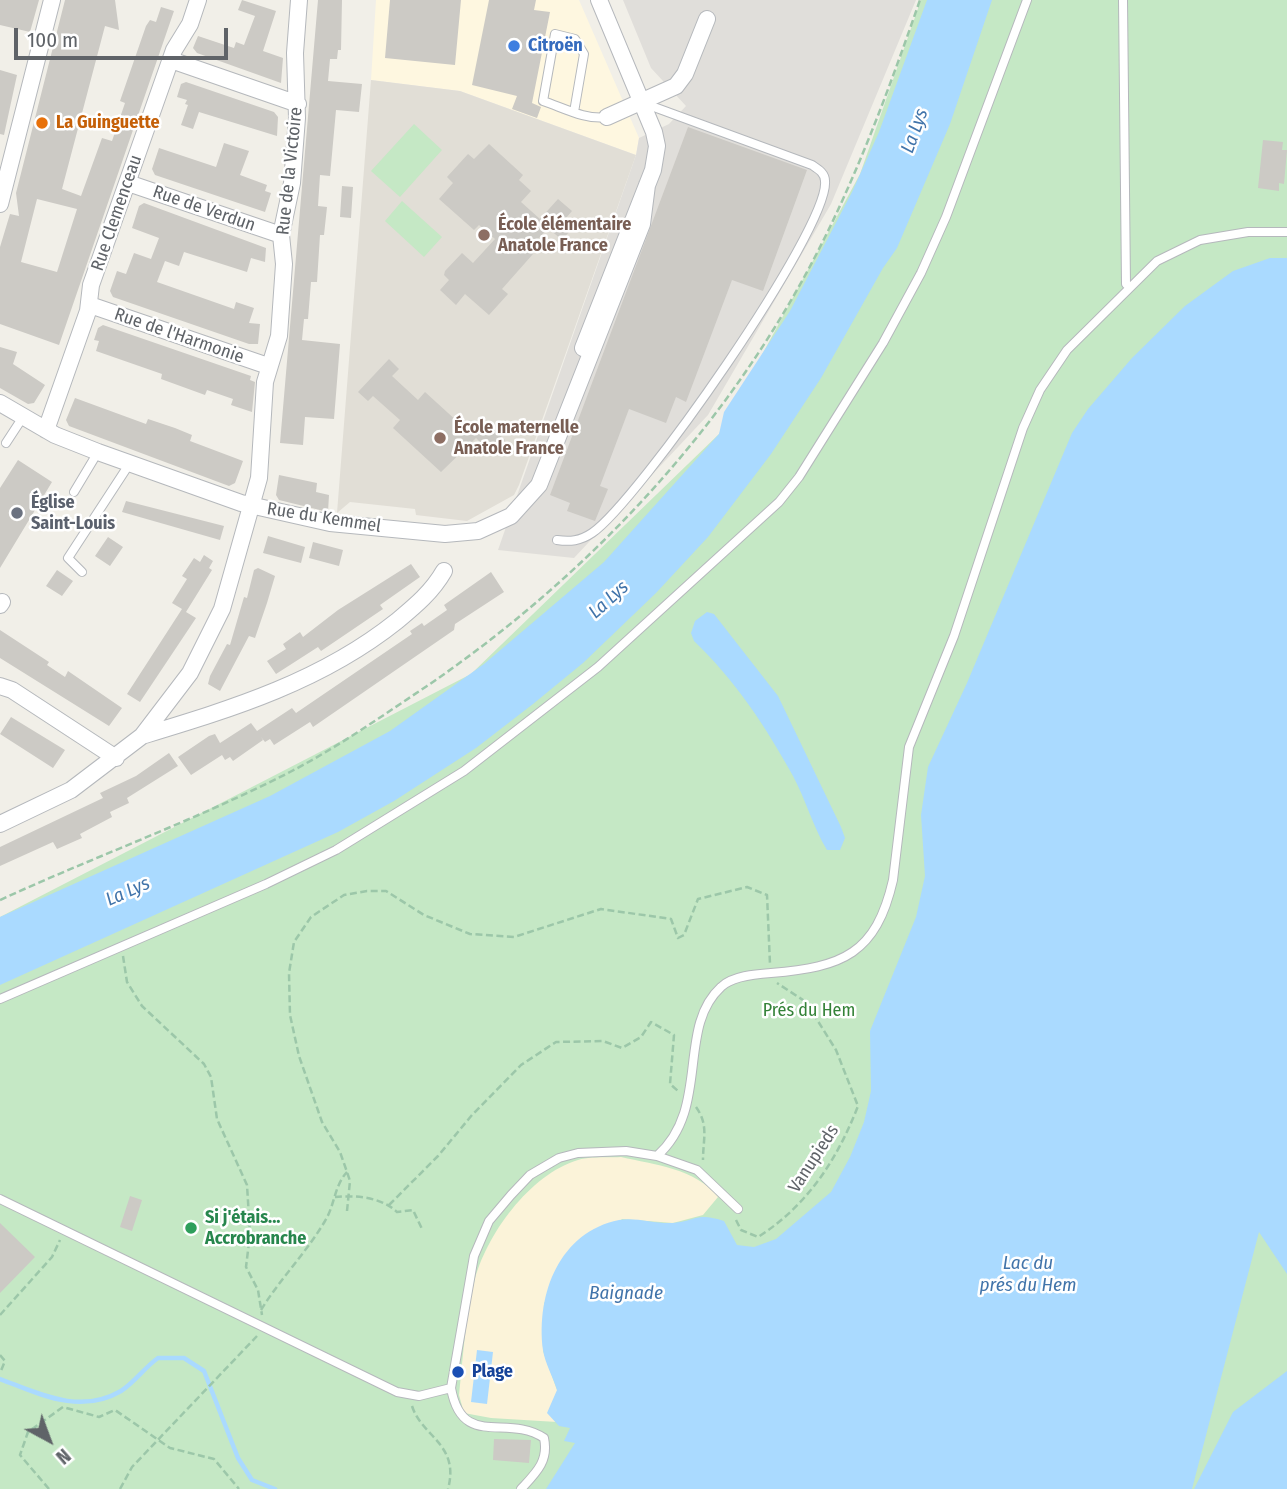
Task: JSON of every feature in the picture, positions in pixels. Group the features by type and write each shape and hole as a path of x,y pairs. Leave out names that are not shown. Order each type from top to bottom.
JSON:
{"street":[{"path":"0,204 52,0"},
{"name":"Rue Clemenceau","path":"46,430 90,305 91,285 171,60 190,24 198,0"},
{"name":"Rue de la Victoire","path":"142,736 170,703 211,636 225,601 259,478 268,366 279,336 284,264 281,235 292,183 298,104 295,53 299,0"},
{"name":"Rue du Kemmel","path":"0,403 46,430 98,452 252,506 344,524 445,534 484,530 507,519 532,496 579,381 642,224 647,185 657,146 599,0"},
{"path":"607,117 667,92 678,83 707,19"},
{"path":"171,60 298,104"},
{"name":"Rue de Verdun","path":"128,183 281,235"},
{"name":"Rue de l'Harmonie","path":"90,305 268,366"},
{"path":"0,824 57,799 116,758 142,736 254,701 328,666 403,616 432,589 444,570"},
{"path":"0,686 12,690 116,758"}],"lane":[{"path":"0,999 336,850 464,771 598,667 779,502 799,477 876,354 921,273 946,216 1027,0"},
{"path":"1123,0 1126,284 1129,286"},
{"path":"574,112 584,54 575,39 555,34 543,101 590,118 607,117"},
{"path":"557,540 573,542 592,534 644,480 677,437 786,269 812,221 826,182 824,175 812,165 642,103"},
{"path":"657,1156 665,1149 690,1101 700,1015 723,984 771,973 800,970 858,951 880,923 889,901 898,851 909,747 954,636 1031,406 1067,350 1157,261 1200,240 1248,232 1287,232"},
{"path":"6,443 23,417"},
{"path":"74,492 98,452"},
{"path":"82,572 68,558 130,463"},
{"path":"521,1489 541,1468 547,1452 544,1438 532,1430 479,1427 465,1422 454,1406 451,1388 474,1256 489,1221 530,1175 559,1158 578,1153 626,1152 657,1156 697,1170 738,1209"},
{"path":"0,1199 397,1392 419,1396 451,1388"}],"path":[{"path":"0,900 246,792 352,737 488,643 579,567 676,465 776,323 827,234 920,0"},
{"path":"347,1211 347,1172 340,1152 322,1122 299,1056 290,1015 289,973 294,942 311,917 344,895 386,891 424,915 470,934 514,937 601,909 671,919 678,938 684,935 698,899 747,887 767,895 771,973"},
{"path":"120,1489 132,1467 204,1395 264,1328 258,1290 246,1267 250,1234 247,1185 217,1119 215,1090 211,1077 204,1064 142,1006 127,982 121,946"},
{"name":"Vanupieds","path":"727,1199 741,1230 758,1237 785,1220 815,1186 844,1142 858,1106 836,1050 806,1002 779,985 771,973"},
{"path":"389,1205 438,1156 506,1078 556,1042 603,1041 622,1048 641,1037 651,1022 674,1035 670,1083 690,1101 704,1120 706,1134 703,1168"},
{"path":"261,1310 271,1293 302,1258 328,1217 339,1181 347,1172"},
{"path":"335,1197 349,1196 389,1205 397,1212 416,1212 422,1229"},
{"path":"0,1315 52,1256 65,1231"},
{"path":"0,1354 5,1360 1,1371"},
{"path":"406,1394 413,1415 438,1438 453,1472 448,1489"},
{"path":"49,1489 20,1455 28,1432 63,1406 99,1417 115,1409 170,1448 214,1459 239,1489"}],"shaded area":[{"path":"376,0 579,0 639,138 636,155 460,91 371,80"},
{"path":"623,0 916,0 831,204 708,415 574,558 498,550 636,155 639,138 669,124 686,106 651,68"},
{"name":"École élémentaire Anatole France","path":"371,80 460,91 636,155 519,485 514,495 467,521 416,515 415,509 350,502 337,513"}],"green space":[{"name":"Prés du Hem","path":"921,0 1287,0 1287,1489 0,1489 0,917 471,674 719,434 860,174"},
{"path":"414,124 442,150 400,197 371,171"},
{"path":"402,201 442,237 424,257 385,221"}],"sand":[{"path":"621,1157 674,1169 709,1187 718,1197 703,1215 673,1223 622,1219 544,1303 543,1351 557,1390 557,1422 491,1418 464,1413 459,1395 471,1297 480,1265 499,1227 527,1193 560,1167 583,1159"}],"water":[{"name":"La Lys","path":"927,0 992,0 950,124 897,248 821,378 771,454 708,537 656,593 583,663 533,704 476,748 394,801 338,832 0,985 0,917 270,796 390,731 484,664 604,562 719,434 724,412 790,311 852,192 879,132"},
{"name":"Lac du prés du Hem","path":"1270,258 1287,258 1287,1274 1259,1232 1192,1489 546,1489 575,1443 564,1441 570,1428 559,1426 547,1413 557,1390 544,1355 542,1329 548,1287 556,1268 567,1251 581,1237 599,1227 625,1219 672,1223 702,1217 715,1218 724,1221 737,1245 754,1247 776,1239 831,1192 850,1157 864,1122 871,1091 870,1031 916,917 925,876 921,815 928,767 967,683 1072,433 1088,409 1132,358 1185,306 1233,271"},
{"path":"707,612 714,614 778,696 841,827 845,838 840,850 827,850 798,785 772,740 736,688 694,641 691,633 695,621"},
{"path":"477,1350 493,1352 487,1404 471,1402"},
{"path":"1287,1371 1287,1489 1194,1489 1233,1412"}],"building":[{"path":"0,0 39,0 30,32 0,25"},
{"path":"65,0 115,0 119,30 105,26 62,189 81,196 102,138 112,141 125,103 120,101 146,26 150,20 156,22 161,7 174,11 59,345 0,324 0,247 10,214 19,216 16,193","holes":["37,199 77,209 57,272 21,262"]},
{"path":"242,0 276,11 263,51 283,58 281,83 197,53 193,48 198,36 234,48 236,42 244,45 255,16 238,10"},
{"path":"318,0 342,0 341,50 338,50 337,59 330,59 328,81 362,84 359,112 336,110 330,176 320,175 318,206 327,207 324,235 320,235 317,282 311,282 308,319 304,319 302,340 340,344 334,419 305,417 303,445 280,443"},
{"path":"390,0 461,0 455,65 385,58"},
{"path":"489,0 536,0 534,10 550,12 532,103 541,107 537,118 512,109 517,96 472,85"},
{"path":"0,70 17,75 4,135 0,134"},
{"path":"186,82 274,112 278,117 277,136 199,112 193,129 181,125 188,105 185,104 187,100 177,97 181,84"},
{"path":"688,127 807,170 763,291 732,280 686,402 676,397 666,423 629,409 600,486 608,489 595,521 567,511 570,503 550,495"},
{"path":"1263,140 1283,142 1282,150 1287,150 1284,184 1279,183 1279,191 1258,188"},
{"path":"224,143 249,151 240,175 267,185 265,191 271,193 265,212 155,175 152,169 159,148 216,167"},
{"path":"489,144 523,175 519,180 531,191 521,202 540,219 558,199 572,211 560,225 569,232 562,240 548,228 528,250 533,254 502,289 508,294 489,315 465,294 456,305 440,290 449,280 444,275 445,271 462,253 473,263 495,239 479,225 474,230 439,199 453,183 447,177 468,154 474,159"},
{"path":"342,186 353,187 351,218 340,217"},
{"path":"144,203 266,248 265,262 251,258 247,272 184,252 179,266 165,261 157,282 234,309 236,302 254,308 249,323 260,324 258,344 249,344 113,297 110,291 117,271 126,274 134,253 151,259 159,238 132,228 139,206"},
{"path":"103,325 251,376 250,380 255,382 252,412 231,405 233,399 207,390 205,395 161,379 162,374 96,351 99,341 94,340 98,328"},
{"path":"0,347 17,352 13,364 45,385 34,403 28,404 0,388"},
{"path":"389,359 399,369 392,376 418,400 425,392 470,433 483,419 505,440 492,454 476,438 441,472 393,428 400,420 373,396 368,401 358,392"},
{"path":"75,398 146,424 148,419 175,428 192,435 190,441 243,461 235,483 229,486 69,426 66,420"},
{"name":"Église Saint-Louis","path":"18,460 52,482 0,568 0,488"},
{"path":"279,475 317,483 316,492 329,495 328,512 279,500 276,495"},
{"path":"126,501 224,526 220,540 122,512"},
{"path":"268,536 305,547 301,563 263,553"},
{"path":"108,537 123,547 110,566 95,556"},
{"path":"313,542 343,550 339,566 309,558"},
{"path":"204,555 213,561 209,568 212,570 186,612 196,618 140,702 127,694 182,609 172,603 187,579 182,576 194,558 200,562"},
{"path":"411,564 420,577 380,605 383,609 321,651 318,647 276,674 267,661 286,649 283,644 300,632 303,637 338,610"},
{"path":"258,568 275,576 267,603 255,638 249,636 220,691 208,684 210,676 227,644 230,645 244,597 247,598 254,570"},
{"path":"57,570 73,581 62,596 46,586"},
{"path":"491,572 504,592 455,624 454,630 313,727 310,722 274,745 270,739 265,742 261,737 263,740 233,761 230,757 225,760 222,755 191,775 178,757 209,736 215,734 220,743 251,723 257,731 292,708 296,713 412,634 410,631 422,623 424,626 447,610 444,605"},
{"path":"0,630 49,662 47,665 65,677 68,671 122,708 109,726 0,658"},
{"path":"11,717 65,750 53,768 0,734"},
{"path":"169,753 178,766 127,798 129,803 110,812 112,817 80,834 82,838 57,849 53,842 0,866 0,847 103,798 100,793 136,776"},
{"path":"130,1196 142,1200 132,1231 120,1227"},
{"path":"0,1223 35,1257 0,1293"},
{"path":"494,1439 531,1440 529,1463 493,1460"}],"waterway":[{"path":"0,1379 60,1400 90,1401 121,1391 158,1358 184,1358 204,1371 238,1458 252,1480 275,1489"}],"place":[{"name":"Citroën","path":"514,46"},
{"name":"La Guinguette","path":"42,123"},
{"name":"École élémentaire Anatole France","path":"484,235"},
{"name":"École maternelle Anatole France","path":"440,438"},
{"name":"Église Saint-Louis","path":"17,513"},
{"name":"Si j'étais... Accrobranche","path":"191,1228"},
{"name":"Plage","path":"458,1372"}],"water label":[{"name":"Baignade","path":"626,1294"}]}
